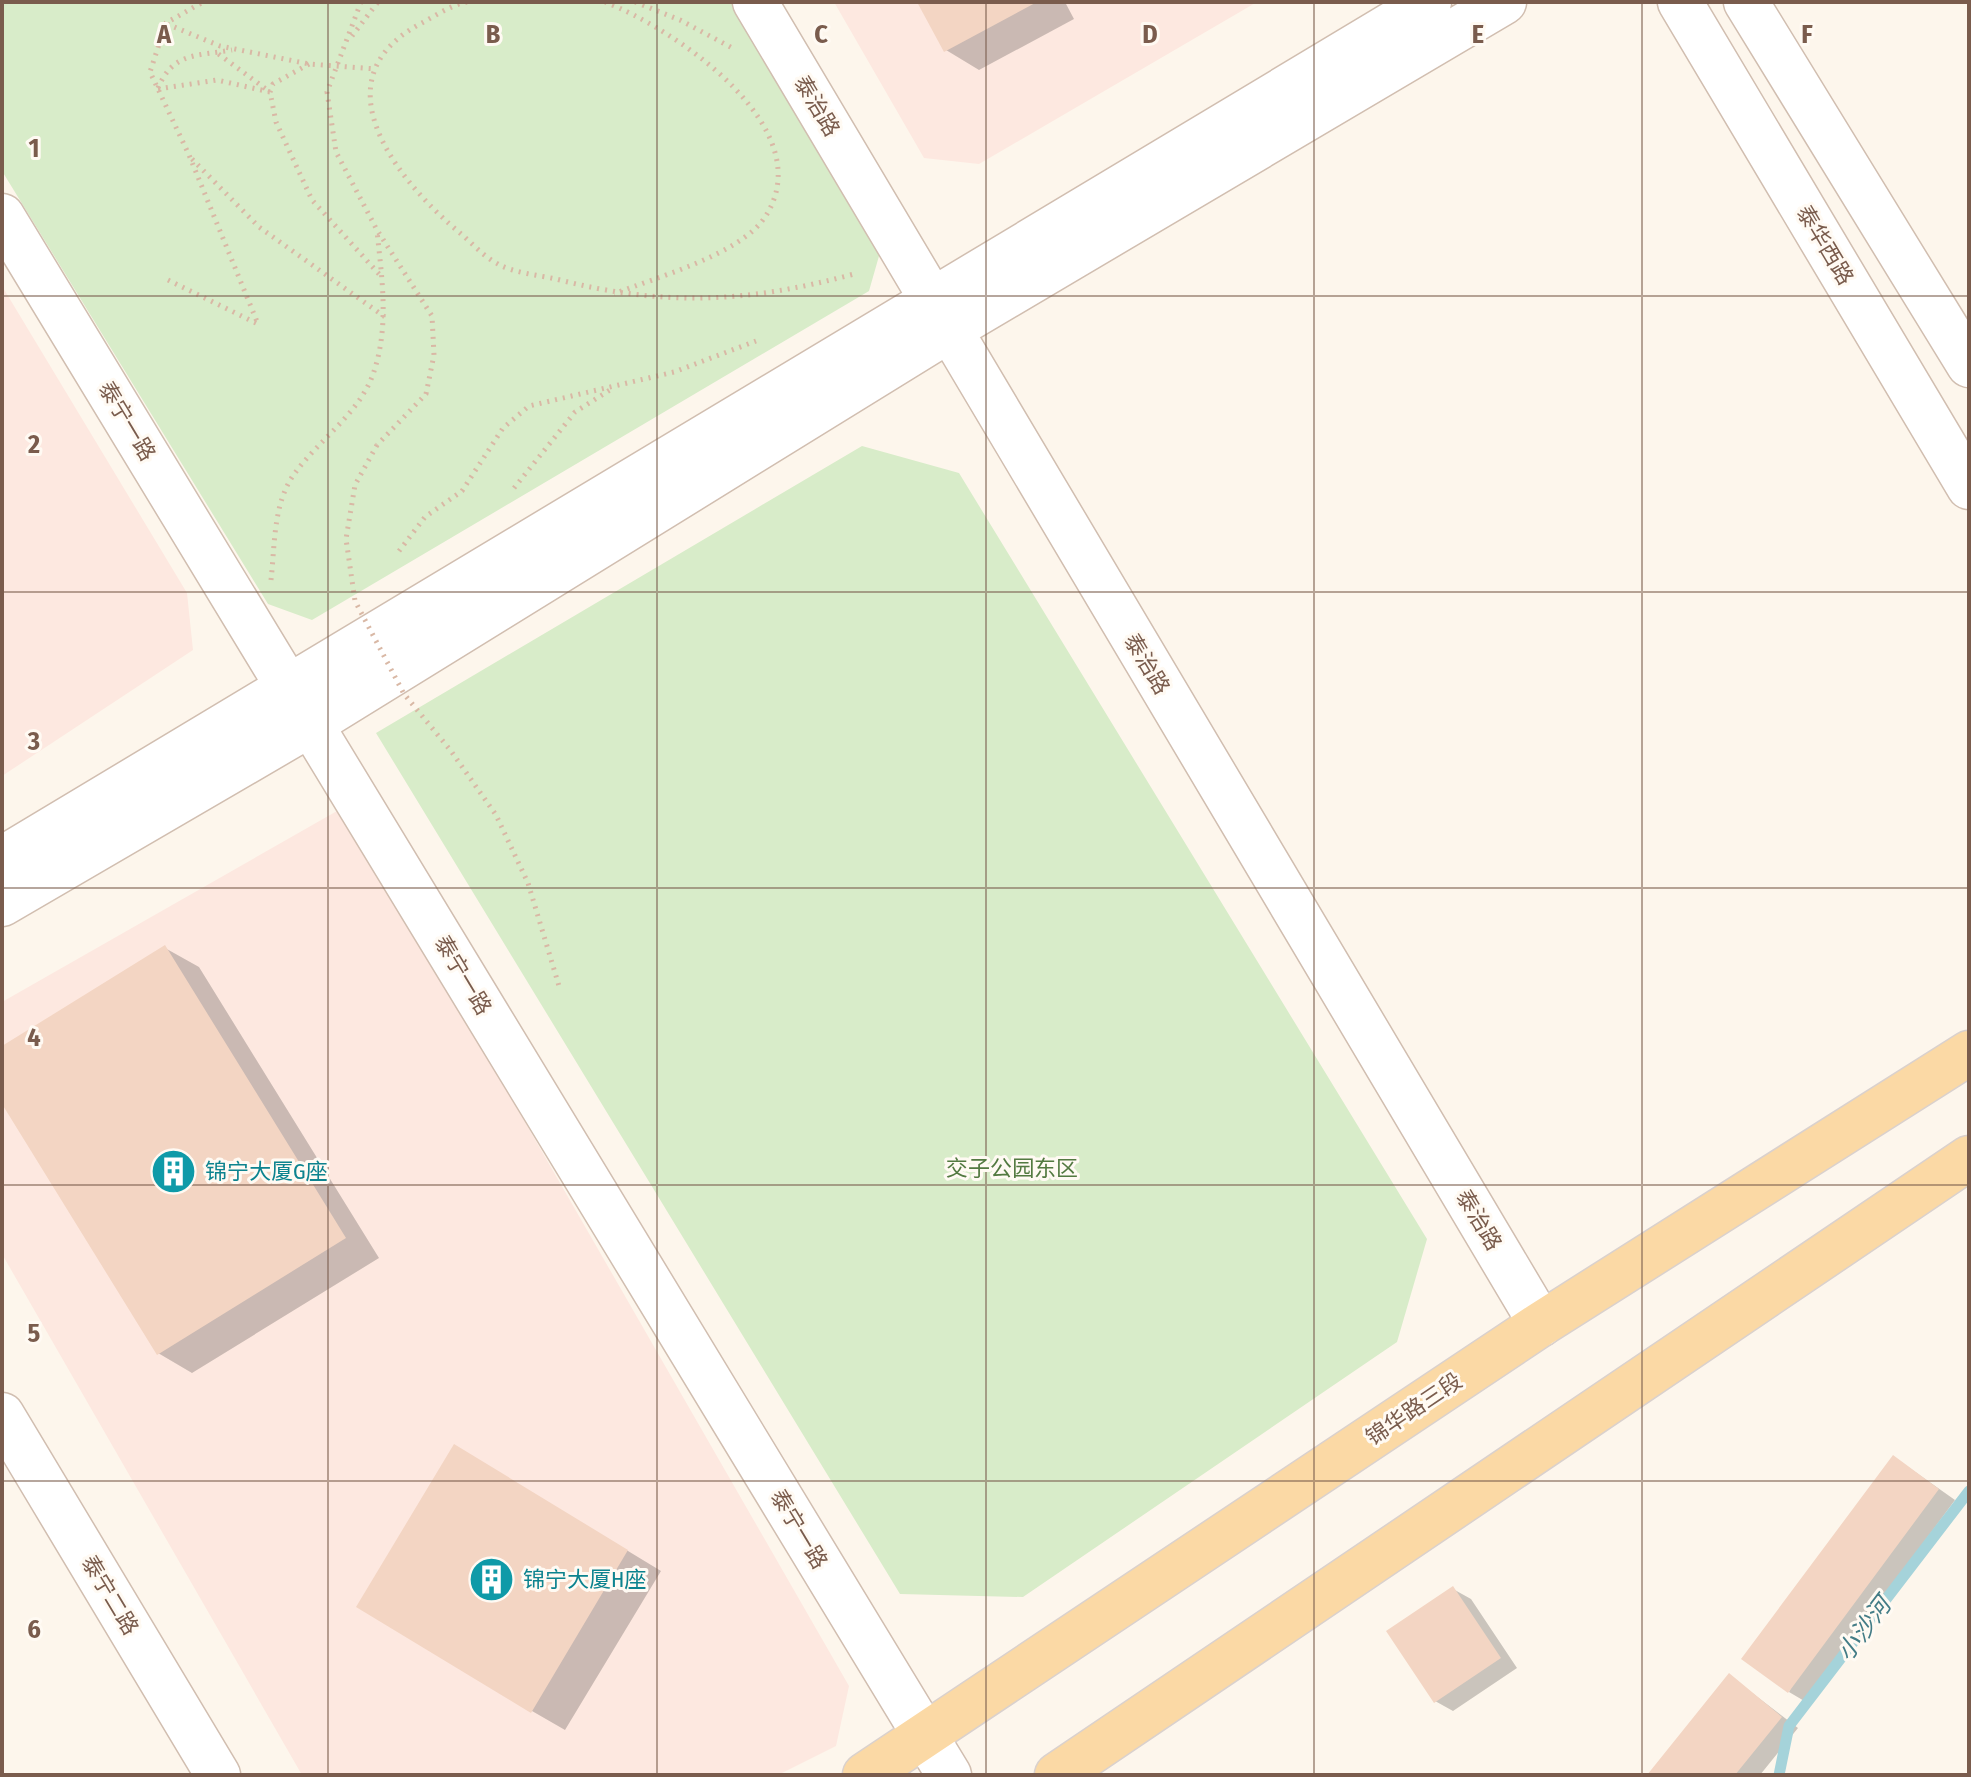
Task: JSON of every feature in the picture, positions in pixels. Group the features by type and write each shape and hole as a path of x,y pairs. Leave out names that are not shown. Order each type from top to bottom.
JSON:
{"main road":[{"name":"锦华路三段","path":"865,1775 1541,1324 1969,1053"},
{"path":"1057,1775 1969,1158"}],"street":[{"name":"泰治路","path":"755,2 1541,1324"},
{"path":"2,904 311,724 1429,2"},
{"path":"2,859 289,687 940,316 1504,2"},
{"name":"泰华西路","path":"1680,2 1969,487"},
{"path":"1746,2 1969,365"},
{"name":"泰宁一路","path":"2,216 949,1775"},
{"name":"泰宁二路","path":"2,1415 218,1775"}],"path":[{"path":"168,280 258,324 189,155 150,72 166,23 203,2"},
{"path":"349,40 361,2"},
{"path":"378,2 335,64 327,92 336,152 377,230 432,316 434,355 426,394 377,445 355,485 346,539 355,601 404,694 451,751 496,815 528,883 559,986"},
{"path":"467,2 399,36 383,52 370,92 373,119 386,152 430,208 498,264 613,294 685,301 803,287 854,274"},
{"path":"605,2 687,47 744,97 770,134 781,179 765,218 725,251 613,294"},
{"path":"635,2 680,20 748,56"},
{"path":"166,23 235,49 309,64 376,69"},
{"path":"158,89 166,69 179,60 235,49"},
{"path":"217,53 270,92"},
{"path":"309,64 285,74 273,84 270,92 276,122 312,200 381,276"},
{"path":"158,89 217,80 270,92"},
{"path":"189,155 259,227 385,317"},
{"path":"270,589 278,510 293,474 338,426 371,378 385,317 377,230"},
{"path":"399,551 425,517 462,491 503,428 529,406 674,372 756,341"},
{"path":"514,488 575,412 614,387"}],"shaded area":[{"path":"834,2 1257,2 979,164 924,158"},
{"path":"2,286 187,593 193,650 2,776"},
{"path":"344,807 849,1686 836,1746 778,1775 302,1775 2,1254 2,1002"}],"green space":[{"path":"2,2 734,2 881,249 869,291 312,620 268,604 2,171"},
{"name":"交子公园东区","path":"862,446 959,473 1427,1239 1397,1342 1023,1597 900,1594 376,733"}],"building":[{"path":"917,2 1037,2 944,52"},
{"name":"锦宁大厦G座","path":"165,945 346,1238 157,1355 2,1104 2,1046"},
{"name":"锦宁大厦H座","path":"454,1444 628,1550 531,1713 356,1607"},
{"path":"1893,1455 1939,1489 1788,1693 1741,1659"},
{"path":"1453,1586 1501,1658 1434,1703 1386,1631"},
{"path":"1729,1673 1782,1717 1735,1775 1647,1775"}],"waterway":[{"name":"小沙河","path":"1779,1775 1789,1726 1969,1491"}],"place":[{"name":"锦宁大厦G座","path":"174,1171"},
{"name":"锦宁大厦H座","path":"492,1579"}]}
